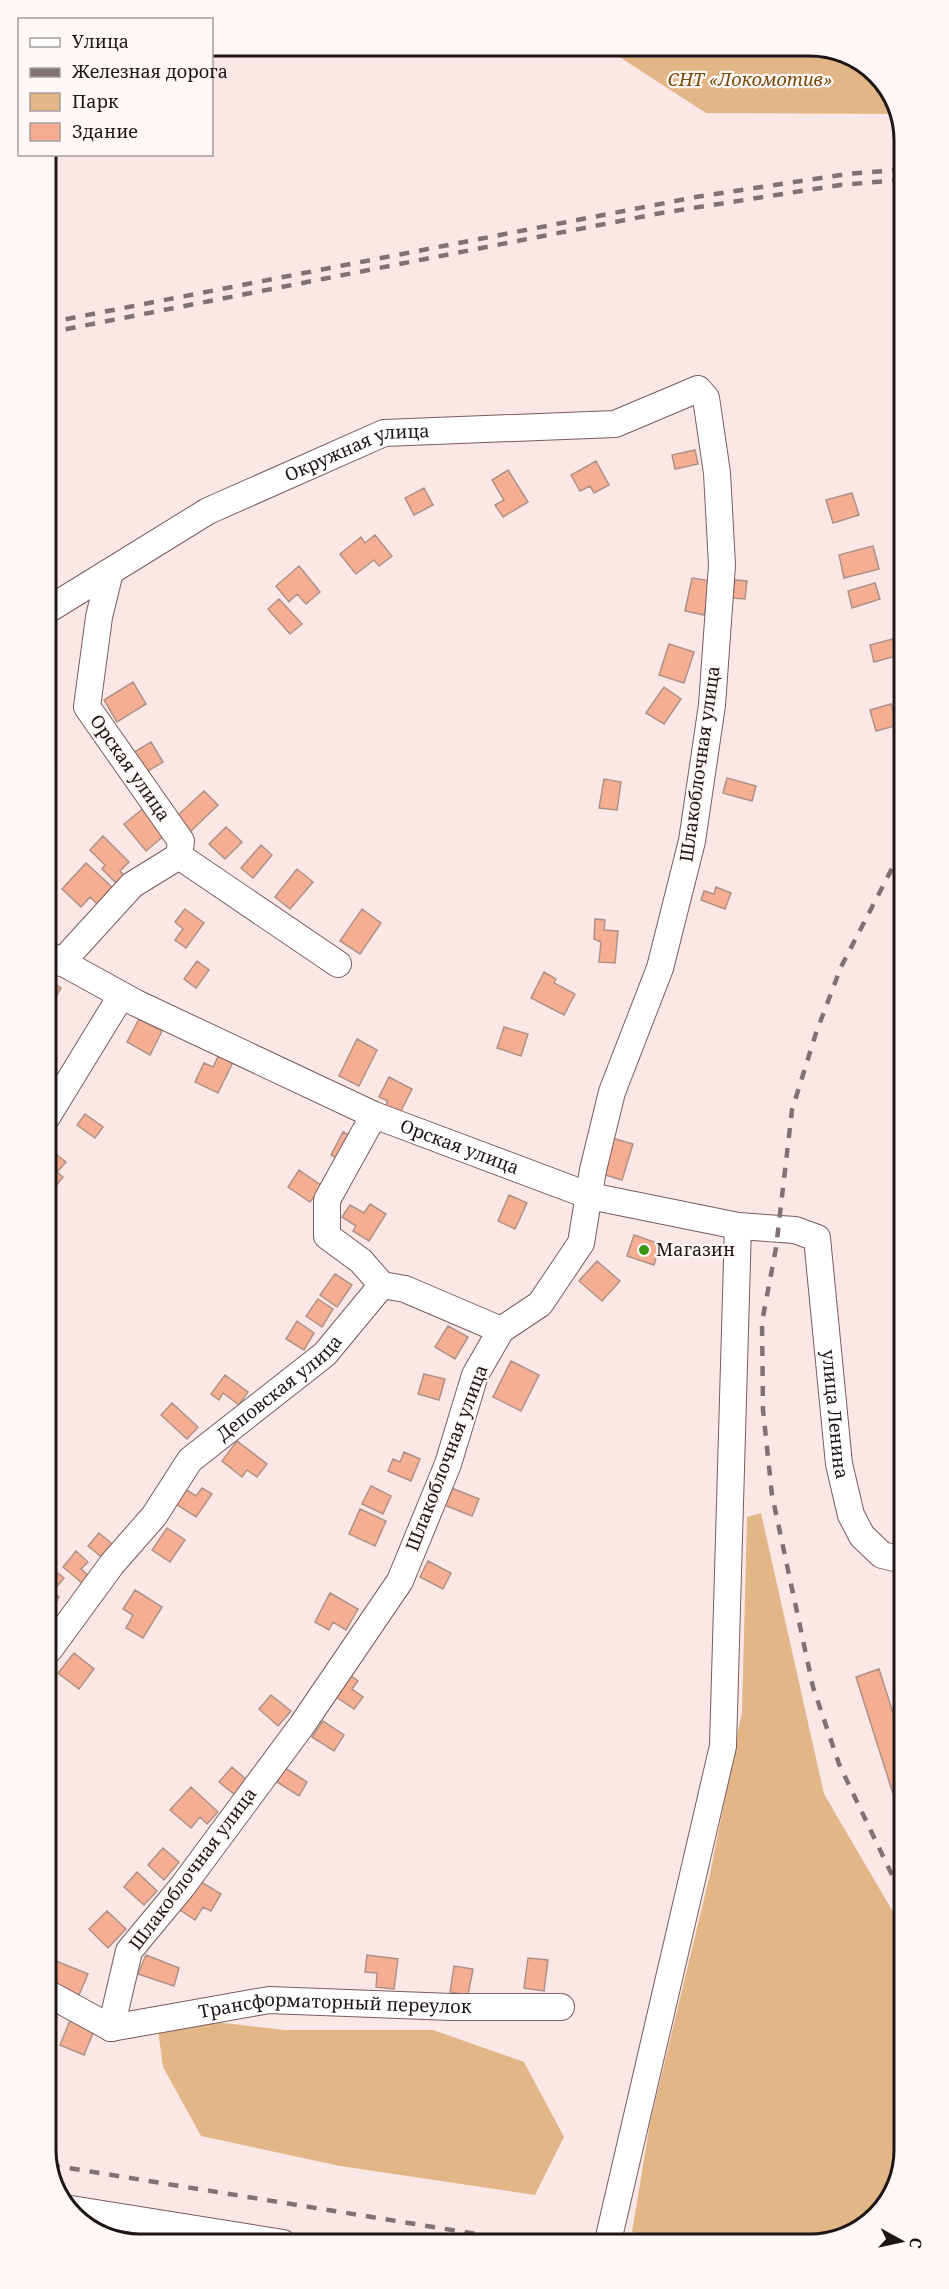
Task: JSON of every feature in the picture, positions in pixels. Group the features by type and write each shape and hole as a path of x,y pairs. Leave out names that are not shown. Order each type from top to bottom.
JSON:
{"street":[{"name":"Окружная улица","path":"56,605 208,511 384,433 615,424 698,389"},
{"name":"Шлакоблочная улица","path":"111,2028 129,1951 182,1887 302,1725 400,1581 448,1464 475,1375 501,1330 540,1304 581,1243 593,1170 612,1092 660,968 692,841 712,705 722,565 717,473 706,398 698,389"},
{"name":"Орская улица","path":"56,957 132,885 179,856 181,841 87,707 99,617 110,572"},
{"path":"179,856 338,964"},
{"name":"Орская улица","path":"56,960 121,996 374,1115 590,1196 738,1226 795,1230 817,1238"},
{"path":"56,1103 121,996"},
{"path":"374,1115 327,1200 327,1236 361,1261 382,1285 405,1289 501,1330"},
{"path":"610,2234 723,1746 738,1226"},
{"name":"улица Ленина","path":"817,1238 839,1464 851,1515 862,1536 882,1555 894,1558"},
{"name":"Деповская улица","path":"56,1640 112,1564 154,1516 190,1460 325,1354 382,1285"},
{"path":"56,1997 111,2028"},
{"name":"Трансформаторный переулок","path":"111,2028 269,2000 452,2007 561,2007"},
{"path":"82,2211 221,2233"}],"green space":[{"name":"СНТ «Локомотив»","path":"618,56 826,57 852,67 869,80 882,97 890,114 706,113"},
{"path":"761,1513 824,1794 894,1914 894,2150 892,2166 889,2177 876,2201 856,2219 837,2229 810,2234 632,2232 650,2123 710,1874 742,1712 747,1517"},
{"path":"156,2015 285,2030 433,2030 524,2062 564,2137 535,2195 340,2166 201,2136 163,2067"}],"building":[{"path":"695,450 698,464 675,469 672,455"},
{"path":"596,461 609,485 594,493 590,486 580,491 571,475"},
{"path":"508,470 528,502 503,517 495,505 504,500 492,480"},
{"path":"424,488 433,505 414,515 405,498"},
{"path":"852,493 859,515 833,523 826,500"},
{"path":"375,535 392,556 379,566 374,560 356,574 340,554 361,537 365,543"},
{"path":"873,546 879,569 844,578 839,555"},
{"path":"299,566 320,592 306,604 297,594 289,602 276,586"},
{"path":"692,578 711,581 704,615 685,611"},
{"path":"735,580 747,581 745,599 733,598"},
{"path":"875,583 880,599 852,608 848,591"},
{"path":"279,599 302,624 290,634 268,609"},
{"path":"894,639 894,657 874,662 870,645"},
{"path":"669,644 694,652 684,683 659,675"},
{"path":"133,682 146,704 117,722 104,700"},
{"path":"664,687 681,699 664,724 646,713"},
{"path":"891,704 894,726 876,731 870,710"},
{"path":"151,742 163,762 143,774 131,754"},
{"path":"727,778 756,786 752,801 723,793"},
{"path":"604,779 621,782 617,810 599,808"},
{"path":"204,791 218,805 190,832 176,817"},
{"path":"144,808 166,834 146,851 124,824"},
{"path":"226,827 242,842 225,859 209,844"},
{"path":"103,836 129,862 120,871 124,875 116,883 102,869 105,865 90,850"},
{"path":"261,845 272,855 253,878 241,868"},
{"path":"86,863 112,887 97,904 90,897 81,907 62,889"},
{"path":"297,869 313,882 290,909 275,897"},
{"path":"716,887 731,893 725,909 701,900 704,891 714,894"},
{"path":"185,909 204,923 186,948 175,940 183,929 175,922"},
{"path":"362,909 381,923 360,954 340,941"},
{"path":"595,919 605,920 604,930 618,931 615,963 599,962 601,942 594,939"},
{"path":"197,961 209,970 196,988 184,979"},
{"path":"544,972 556,979 554,983 575,994 564,1015 531,998"},
{"path":"56,985 61,988 56,996"},
{"path":"139,1019 162,1031 150,1055 127,1042"},
{"path":"504,1027 528,1034 521,1056 497,1048"},
{"path":"357,1039 377,1050 359,1086 339,1076"},
{"path":"219,1055 233,1062 218,1093 195,1082 204,1063 213,1067"},
{"path":"389,1077 412,1089 399,1115 384,1108 388,1101 379,1097"},
{"path":"85,1114 103,1127 95,1138 77,1125"},
{"path":"343,1132 356,1139 343,1161 331,1155"},
{"path":"612,1138 633,1144 622,1180 602,1174"},
{"path":"56,1154 66,1162 57,1172 63,1177 56,1186"},
{"path":"299,1170 322,1186 310,1202 288,1187"},
{"path":"509,1195 527,1203 515,1229 498,1221"},
{"path":"370,1204 386,1214 369,1241 353,1231 356,1226 342,1217 350,1205 364,1213"},
{"name":"Магазин","path":"634,1235 660,1244 654,1265 627,1256"},
{"path":"597,1261 620,1281 602,1301 579,1281"},
{"path":"335,1274 352,1285 337,1307 320,1295"},
{"path":"318,1299 333,1309 322,1327 306,1316"},
{"path":"297,1321 314,1333 304,1350 286,1339"},
{"path":"448,1326 468,1337 455,1359 435,1347"},
{"path":"511,1361 539,1375 521,1411 493,1397"},
{"path":"424,1374 445,1379 439,1400 418,1394"},
{"path":"225,1375 248,1392 239,1405 223,1393 219,1400 211,1394"},
{"path":"172,1403 198,1427 187,1439 161,1415"},
{"path":"237,1441 267,1464 257,1477 247,1470 242,1477 222,1461"},
{"path":"404,1452 420,1459 411,1481 388,1471 393,1459 400,1462"},
{"path":"371,1486 391,1496 383,1514 362,1504"},
{"path":"449,1487 479,1499 472,1516 442,1504"},
{"path":"202,1488 212,1494 196,1517 176,1504 185,1489 196,1496"},
{"path":"360,1509 386,1521 375,1546 349,1534"},
{"path":"167,1528 185,1540 170,1562 152,1550"},
{"path":"99,1533 116,1547 105,1560 88,1546"},
{"path":"76,1551 88,1562 81,1569 89,1576 82,1583 63,1567"},
{"path":"428,1561 451,1573 443,1589 420,1577"},
{"path":"56,1572 64,1578 56,1587"},
{"path":"135,1590 162,1607 143,1638 126,1628 133,1615 123,1609"},
{"path":"330,1593 358,1609 346,1630 333,1622 329,1630 315,1622"},
{"path":"74,1653 94,1669 79,1689 58,1673"},
{"path":"879,1669 894,1716 894,1797 856,1677"},
{"path":"346,1672 358,1681 352,1689 363,1697 354,1709 332,1694"},
{"path":"271,1695 291,1711 278,1726 259,1709"},
{"path":"323,1721 344,1735 334,1751 312,1737"},
{"path":"232,1767 248,1781 235,1795 219,1782"},
{"path":"285,1768 307,1782 299,1796 277,1782"},
{"path":"191,1787 218,1812 207,1824 200,1817 191,1828 170,1810"},
{"path":"163,1848 179,1862 164,1880 148,1865"},
{"path":"137,1872 157,1891 144,1905 124,1887"},
{"path":"198,1880 221,1894 211,1911 203,1907 195,1920 180,1910"},
{"path":"107,1911 126,1929 108,1948 89,1929"},
{"path":"146,1955 179,1968 174,1986 138,1974"},
{"path":"367,1955 398,1959 394,1989 376,1987 377,1973 365,1972"},
{"path":"528,1958 548,1960 544,1991 524,1988"},
{"path":"56,1961 88,1974 79,1995 56,1986"},
{"path":"454,1966 473,1969 468,1995 450,1992"},
{"path":"71,2018 95,2028 84,2055 60,2045"}],"railway":[{"path":"56,321 696,197 847,174 894,170"},
{"path":"56,331 661,213 840,185 894,180"},
{"path":"894,865 841,967 816,1033 792,1110 776,1248 762,1322 763,1410 772,1495 813,1687 839,1764 894,1879"},
{"path":"57,2166 474,2234"}],"place":[{"name":"Магазин","path":"644,1250"}]}
